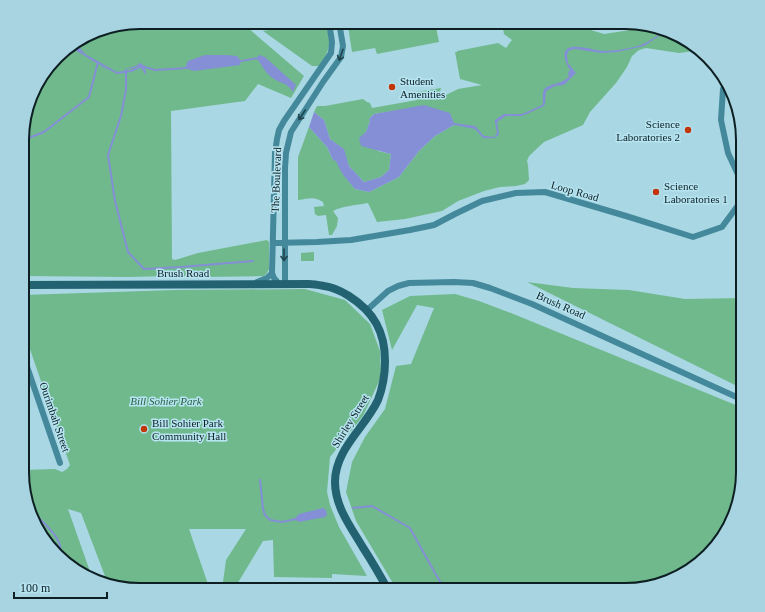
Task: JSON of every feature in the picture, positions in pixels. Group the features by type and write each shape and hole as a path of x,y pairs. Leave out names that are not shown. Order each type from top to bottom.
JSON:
{"street":[{"name":"The Boulevard","path":"272,273 275,153 279,130 331,53 332,42 330,29"},
{"name":"The Boulevard","path":"282,284 285,163 288,144 291,132 323,82 342,57 343,46 340,29"},
{"name":"Loop Road","path":"724,90 721,120 728,153 736,170"},
{"name":"Loop Road","path":"273,242 350,240 410,230 434,225 482,201 516,193 545,192 693,237 722,227 736,208"},
{"path":"238,284 259,282 267,278 272,273 274,278 282,284"},
{"name":"Brush Road","path":"367,310 388,291 409,283 473,283 532,304 736,397"},
{"name":"Brush Road","path":"29,285 308,284 324,286 342,292"},
{"name":"Shirley Street","path":"342,292 367,310 375,321 382,338 385,354 384,379 378,400 343,452 338,464 335,482 338,499 343,513 384,583"},
{"name":"Ourimbah Street","path":"29,375 60,462"}],"green space":[{"path":"140,29 249,29 304,76 291,98 258,84 245,101 171,111 172,259 175,260 198,253 267,240 269,242 269,269 264,276 29,276 29,140 31,118 37,97 56,67 67,56 91,40 104,35 118,31"},
{"path":"275,29 327,29 329,40 328,50 319,66 312,66 263,31"},
{"path":"348,29 436,29 439,42 377,54 375,48 352,52"},
{"path":"503,29 587,29 604,34 635,29 668,37 692,51 679,53 646,48 639,50 632,56 627,67 616,83 590,112 583,125 544,142 529,156 527,161 529,180 525,184 500,187 484,191 458,201 442,211 405,219 377,222 368,203 341,208 333,211 338,218 337,226 332,235 329,235 326,215 318,216 315,214 314,207 324,206 323,202 314,198 298,200 298,157 309,127 327,147 333,160 336,160 344,175 355,189 369,192 399,177 419,151 435,136 454,125 399,110 374,114 369,119 370,121 366,132 378,151 391,154 389,170 381,177 364,182 349,166 343,149 330,139 324,120 314,112 317,106 325,106 363,99 370,103 372,108 417,100 416,92 441,88 438,99 458,89 482,85 460,79 455,52 498,43 506,48 512,40 504,34"},
{"path":"314,252 314,261 301,261 301,253"},
{"path":"527,282 573,288 629,290 685,299 736,298 736,386"},
{"name":"Bill Sohier Park","path":"305,289 345,300 370,324 380,351 381,377 363,416 330,457 327,492 330,505 339,527 367,576 332,574 332,578 274,577 273,540 263,541 238,583 226,583 223,582 226,560 246,529 189,529 208,583 133,583 106,577 81,513 68,509 90,571 67,556 52,540 37,515 31,494 29,470 55,469 62,472 70,465 29,346 29,295 174,290"},
{"path":"455,294 479,301 736,405 735,487 728,515 709,545 693,560 674,572 640,582 393,583 356,521 346,492 352,462 365,437 385,409 396,366 411,364 434,308 417,305 392,350 382,310 410,296"}],"water":[{"path":"661,35 644,46 617,52 602,53 575,49 570,50 567,55 568,63 576,73 564,85 555,86 546,91 544,106 522,116 506,116 497,122 499,134 494,138 483,138 475,129 454,125 435,136 419,151 399,177 369,192 355,189 344,176 336,161 333,160 327,147 309,127 314,112 324,120 330,139 344,149 349,166 364,182 381,177 389,170 391,154 361,146 359,138 366,132 370,121 369,119 374,114 424,105 450,113 454,123 475,126 484,136 494,137 497,133 495,120 504,114 522,114 542,105 544,90 548,86 563,81 569,76 568,73 570,70 565,57 565,51 567,49 571,47 580,47 600,51 613,50 637,46"},
{"path":"79,47 88,57 98,62 106,69 115,72 105,69 98,63 94,62 88,58 83,52 76,50"},
{"path":"205,55 237,56 241,61 240,65 194,71 185,68 188,61"},
{"path":"259,55 265,57 296,85 293,92 286,85 274,79 264,70 257,58"},
{"path":"141,63 145,69 146,75 138,66 131,69 128,68 127,71 117,72 124,71 127,68"},
{"path":"323,508 326,510 327,515 325,517 299,522 294,519 299,514"}],"waterway":[{"path":"76,49 117,73 131,71 142,66 155,70 187,68"},
{"path":"239,61 257,58 259,60"},
{"path":"29,138 44,132 89,97 98,62"},
{"path":"126,72 126,90 121,116 108,155 115,201 128,252 144,269 253,261"},
{"path":"260,480 265,515 270,520 282,522 296,519"},
{"path":"353,508 372,506 410,528 441,583"},
{"path":"38,517 58,540 60,550"}],"place":[{"name":"Student Amenities","path":"392,87"},
{"name":"Science Laboratories 2","path":"688,130"},
{"name":"Science Laboratories 1","path":"656,192"},
{"name":"Bill Sohier Park Community Hall","path":"144,429"}]}
